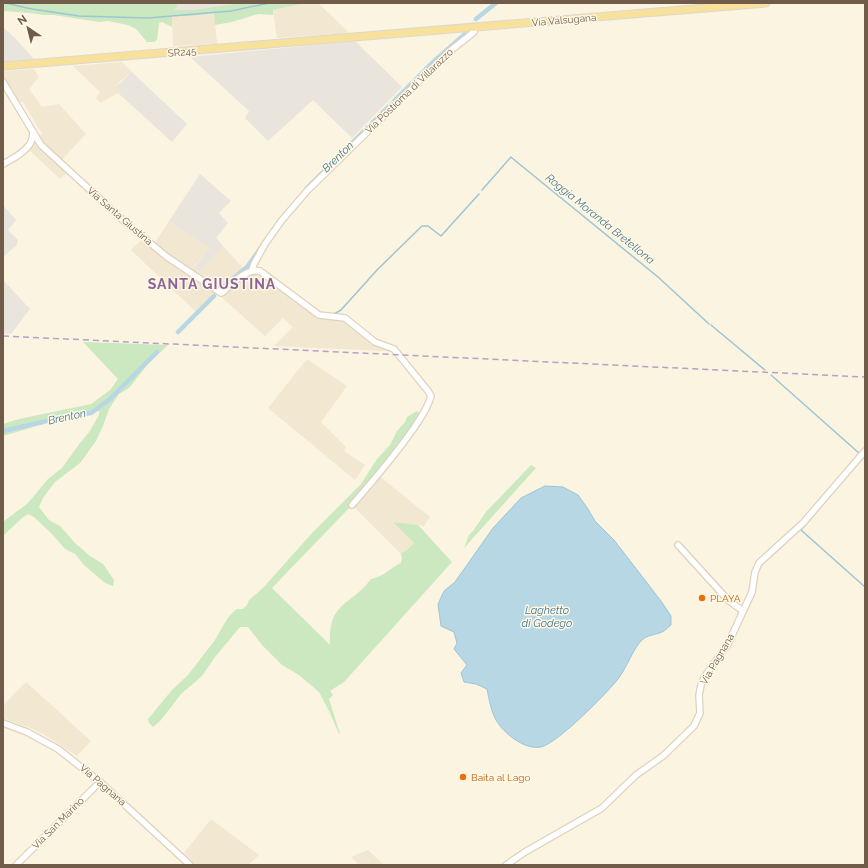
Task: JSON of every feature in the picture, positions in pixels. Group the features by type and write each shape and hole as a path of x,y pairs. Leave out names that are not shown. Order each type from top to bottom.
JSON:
{"main road":[{"name":"Via Valsugana","path":"361,37 766,3"},
{"name":"SR245","path":"3,66 361,37"}],"street":[{"name":"Via Postioma di Villarazzo","path":"217,290 221,293 223,292 253,267 261,250 277,226 308,190 450,51 474,32 474,27"},
{"name":"Via Santa Giustina","path":"3,82 41,145 125,222 167,257 217,290"},
{"path":"3,164 16,157 25,149 31,142 33,132"},
{"path":"253,267 319,315 345,318 375,342 394,349 431,396 427,408 404,443 376,479 352,505"},
{"name":"Via Pagnana","path":"506,865 525,852 602,808 636,775 663,756 691,730 700,715 699,695 704,679 725,648 743,611 752,592 755,572 759,563 803,523 863,454"},
{"path":"678,545 728,600 743,611"},
{"name":"Via Pagnana","path":"3,723 27,732 58,748 100,782 190,865"},
{"name":"Via San Marino","path":"16,865 100,782"}],"shaded area":[{"path":"176,3 240,3 192,10 173,10 178,6"},
{"path":"305,3 318,3 349,33 277,38 273,10"},
{"path":"214,13 217,44 173,46 172,16 192,16"},
{"path":"3,27 14,37 34,59 3,62"},
{"path":"355,41 402,87 352,138 313,100 268,141 245,118 249,111 190,57"},
{"path":"122,62 132,72 115,87 120,92 100,103 96,98 100,92 73,66"},
{"path":"34,69 39,77 29,89 42,107 59,104 86,134 60,162 69,171 60,179 25,146 42,134 23,102 20,102 3,80 3,71"},
{"path":"132,72 187,124 172,142 118,93 120,92 115,87"},
{"path":"200,174 231,201 219,213 228,223 216,238 223,246 200,271 194,268 209,248 169,221"},
{"path":"3,205 16,220 8,230 18,240 17,245 3,257"},
{"path":"169,221 209,248 194,267 200,271 216,238 242,267 259,272 320,317 346,319 386,351 274,346 293,327 283,318 265,336 217,293 196,312 131,250 143,238 153,246"},
{"path":"3,280 30,309 11,334 3,333"},
{"path":"307,359 347,386 321,422 346,447 344,451 365,465 355,480 268,408"},
{"path":"379,476 430,517 424,526 394,522 414,543 401,554 349,502"},
{"path":"26,682 91,741 77,756 31,728 3,718 3,705"},
{"path":"211,819 259,855 248,865 196,865 184,853"},
{"path":"368,850 384,865 359,865 351,857"}],"green space":[{"path":"3,3 176,3 178,6 174,10 192,10 240,3 305,3 273,10 273,15 258,14 232,22 215,25 214,13 192,16 172,16 172,27 162,22 159,23 157,40 154,42 147,42 136,29 128,25 108,21 99,22 54,15 3,11"},
{"path":"83,342 168,345 148,364 129,388 119,394 109,409 96,441 80,463 55,482 43,498 39,507 49,520 60,526 75,543 90,556 103,564 114,580 113,586 105,583 84,565 75,554 65,549 34,517 28,514 3,536 3,522 28,503 48,479 62,468 90,431 99,415 99,411 50,422 3,436 3,424 19,419 91,404 110,390 118,379"},
{"path":"417,411 422,416 380,468 379,476 350,502 352,505 272,588 330,645 330,631 337,612 371,579 401,563 401,554 414,543 393,522 418,525 452,562 344,682 330,691 333,695 329,699 340,734 319,692 299,675 282,665 262,645 248,627 240,627 215,657 202,676 181,694 161,720 153,727 149,723 148,719 172,690 188,675 215,640 232,613 237,609 243,609 247,605 249,600 262,589 313,532 361,484 377,459 390,445 397,431 405,422 407,417"},
{"path":"531,465 536,468 464,548 469,535 486,512"}],"water":[{"name":"Laghetto di Godego","path":"545,486 563,487 578,495 595,521 614,540 661,601 671,616 671,625 663,631 644,638 639,643 618,679 593,706 559,737 549,744 541,747 535,747 528,746 516,740 504,731 493,713 487,689 476,684 464,682 461,673 467,665 454,649 457,643 454,632 441,626 438,604 444,591 455,582 493,528 521,498"}],"waterway":[{"path":"5,3 32,9 79,16 148,18 231,11 269,3"},
{"name":"Brenton","path":"476,19 496,3"},
{"name":"Brenton","path":"307,188 432,63 465,34"},
{"name":"Roggia Moranda Bretellona","path":"482,190 511,157 658,277 709,324"},
{"name":"Roggia Moranda Bretellona","path":"334,314 341,310 377,270 422,226 428,226 441,236 479,194"},
{"name":"Brenton","path":"221,289 247,267 260,249"},
{"name":"Brenton","path":"178,332 214,296"},
{"name":"Roggia Moranda Bretellona","path":"711,325 765,370"},
{"name":"Brenton","path":"3,431 64,417 91,413 109,400 157,352"},
{"name":"Roggia Moranda Bretellona","path":"771,375 860,454"},
{"name":"Roggia Moranda Bretellona","path":"830,496 801,530 865,587"}],"railway":[{"path":"3,336 865,377"}],"place":[{"name":"PLAYA","path":"702,598"},
{"name":"Baita al Lago","path":"463,777"}],"district":[{"name":"SANTA GIUSTINA","path":"212,284"}]}
